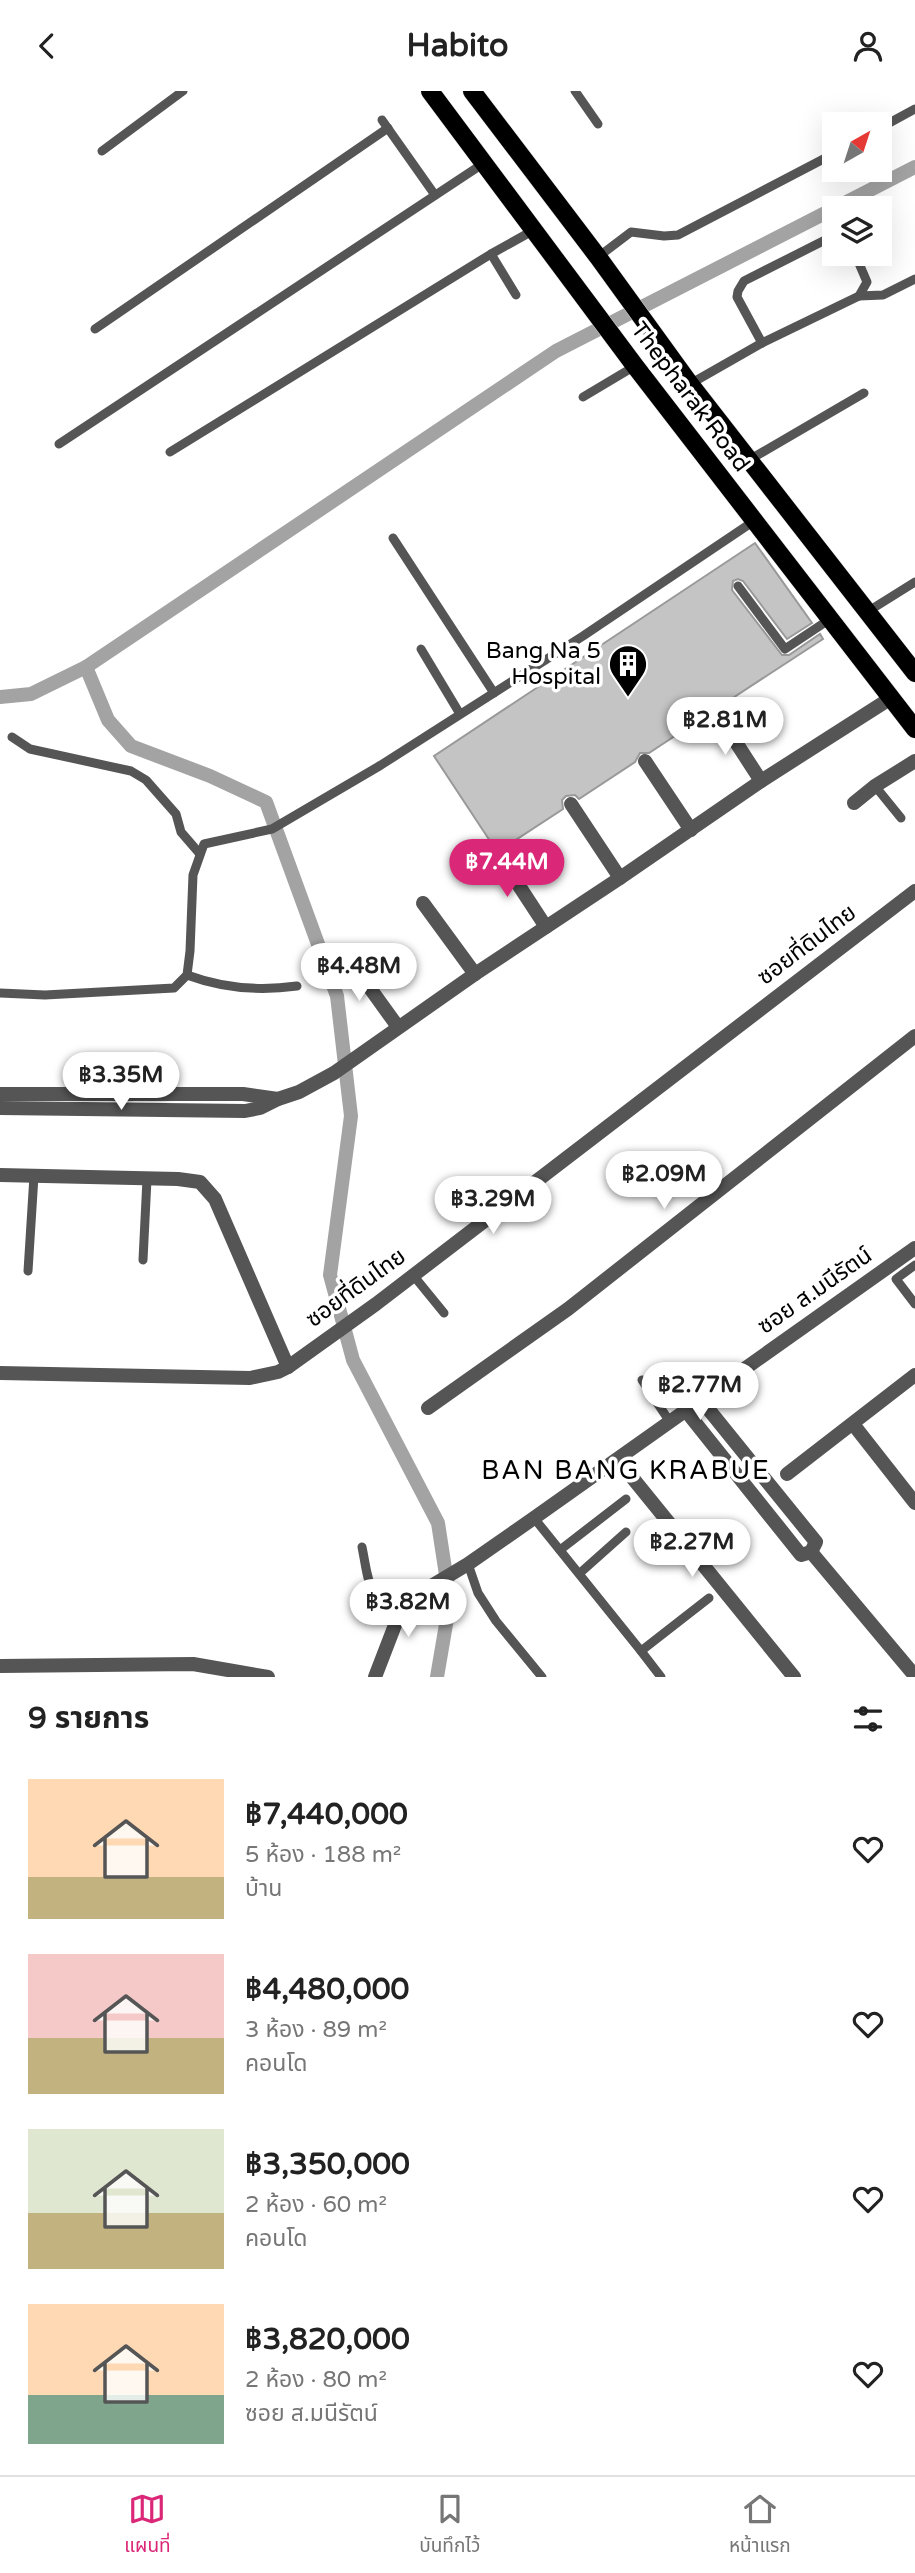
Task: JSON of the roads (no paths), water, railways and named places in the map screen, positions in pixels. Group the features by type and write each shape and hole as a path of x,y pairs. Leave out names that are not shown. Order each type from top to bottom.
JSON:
{"main road":[{"name":"Thepharak Road","path":"430,91 635,366 915,729"},
{"name":"Thepharak Road","path":"472,91 691,384 915,673"}],"street":[{"path":"0,1108 245,1111 260,1108 299,1092 334,1073 475,974 761,781 891,698"},
{"path":"717,713 761,781"},
{"path":"645,761 691,830"},
{"path":"854,803 915,761"},
{"path":"571,804 620,878"},
{"path":"497,852 546,927"},
{"name":"ซอยที่ดินไทย","path":"0,1373 250,1378 288,1367 413,1275 915,891"},
{"path":"423,903 475,974"},
{"path":"349,959 398,1027"},
{"path":"428,1408 569,1309 915,1036"},
{"path":"0,1094 243,1094 278,1099"},
{"path":"145,1094 147,1109"},
{"path":"0,1175 178,1179 200,1182 215,1199 288,1367"},
{"name":"ซอย ส.มนีรัตน์","path":"400,1612 413,1597 467,1564 618,1460 915,1248"},
{"path":"787,1474 915,1375"},
{"path":"686,1411 801,1555 811,1552 816,1542 701,1400"},
{"path":"853,1424 915,1503"},
{"path":"618,1460 794,1677"},
{"path":"811,1552 915,1676"},
{"path":"375,1677 400,1612"},
{"path":"0,1666 192,1670 268,1677"}],"lane":[{"path":"102,151 183,91"},
{"path":"575,91 598,124"},
{"path":"892,121 915,109"},
{"path":"95,329 385,124 435,195"},
{"path":"598,257 631,232 678,235 822,160"},
{"path":"59,445 484,163"},
{"path":"170,452 534,230"},
{"path":"762,343 737,297 737,291 744,281 822,242"},
{"path":"491,254 516,295"},
{"path":"859,296 867,282 860,266"},
{"path":"691,384 762,343 859,296 883,295 915,279"},
{"path":"583,397 635,366"},
{"path":"749,460 864,393"},
{"path":"0,993 45,995 174,988 187,975 193,875 204,844 272,829 381,765 583,636 754,521"},
{"path":"393,538 494,693"},
{"path":"867,612 915,582"},
{"path":"738,586 785,649 830,619"},
{"path":"421,649 460,714"},
{"path":"12,737 30,750 131,771 146,780 176,814 181,832 201,854"},
{"path":"875,786 901,818"},
{"path":"187,975 208,982 241,987 280,989 298,986"},
{"path":"28,1271 34,1176"},
{"path":"143,1260 147,1179"},
{"path":"915,1265 896,1279 915,1304"},
{"path":"413,1275 444,1314"},
{"path":"642,1380 670,1422"},
{"path":"561,1551 626,1499"},
{"path":"534,1518 661,1677"},
{"path":"580,1573 626,1532"},
{"path":"362,1547 373,1593 381,1603 400,1612"},
{"path":"467,1564 478,1593 490,1612 542,1677"},
{"path":"641,1651 709,1598"}],"waterway":[{"path":"858,196 915,167"},
{"path":"0,697 31,694 86,667 556,351 822,215"},
{"path":"86,667 108,720 131,746 210,776 266,802 337,996 351,1116 330,1275 353,1360 438,1523 450,1601 437,1677"}],"place":[{"name":"Bang Na 5 Hospital","path":"628,698"}],"district":[{"name":"BAN BANG KRABUE","path":"626,1470"}]}
